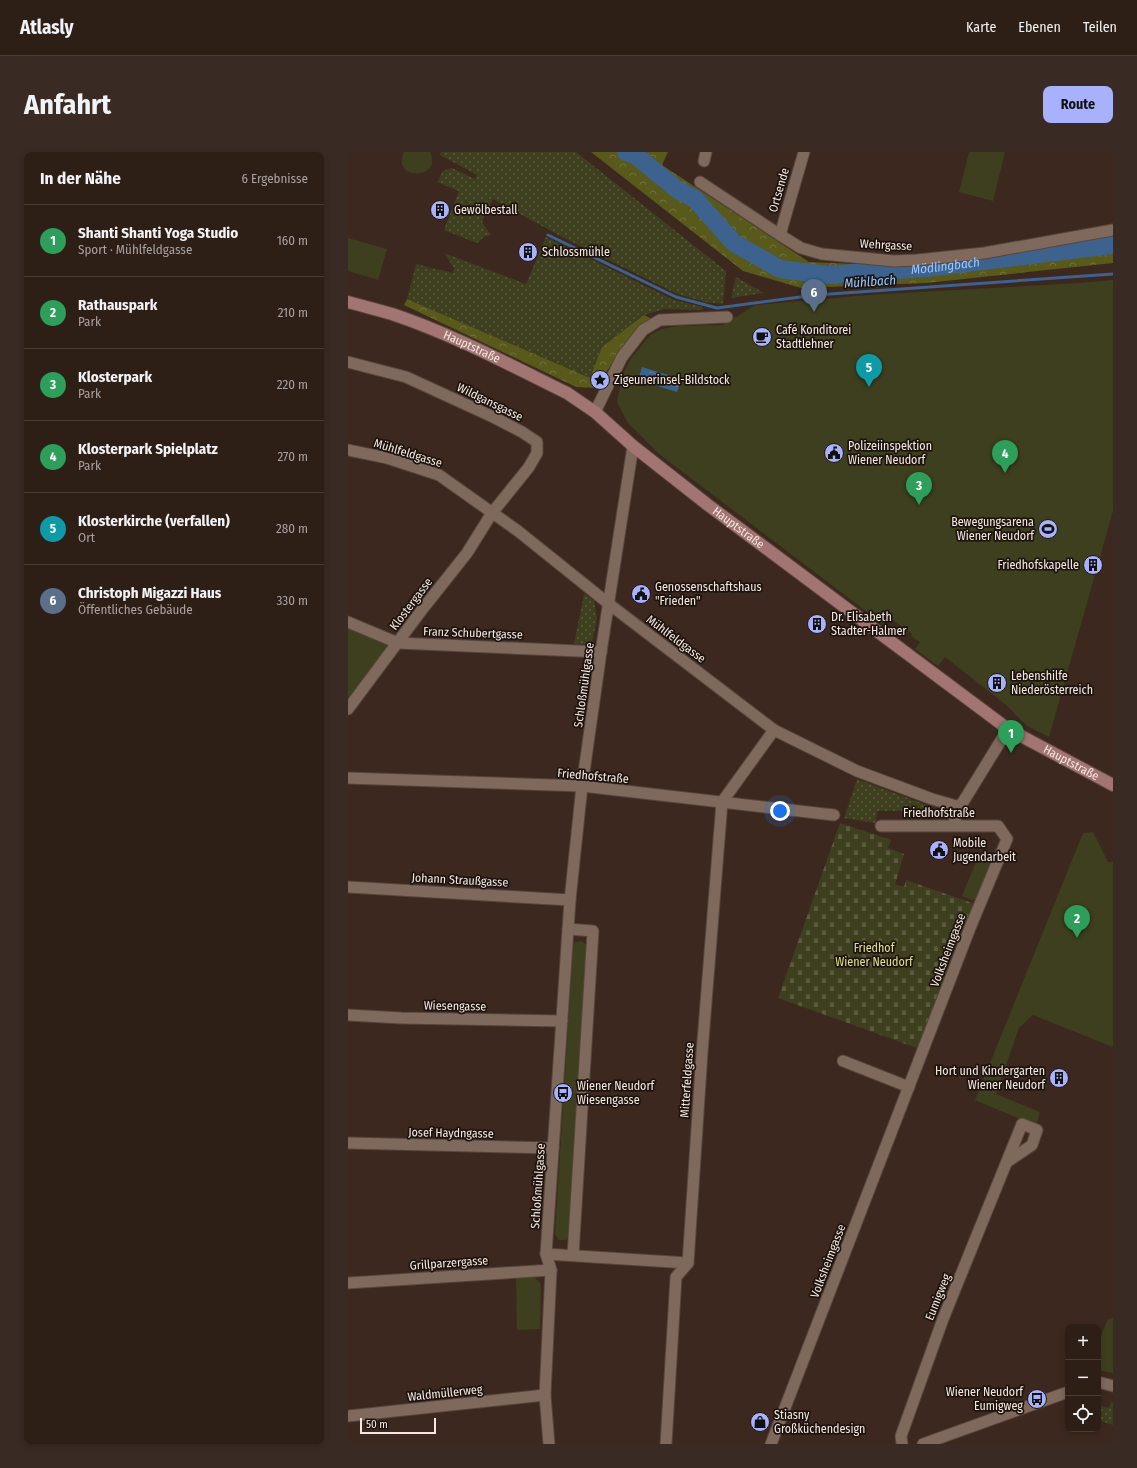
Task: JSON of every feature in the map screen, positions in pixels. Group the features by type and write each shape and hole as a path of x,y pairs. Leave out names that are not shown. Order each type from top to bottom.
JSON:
{"street":[{"name":"Ortsende","path":"780,235 804,152"},
{"name":"Wehrgasse","path":"700,182 802,248 822,254 894,261 917,260 984,253 1113,230"},
{"name":"Hauptstraße","path":"348,302 392,314 467,345 567,393 595,412 633,446 717,511 1008,729 1113,785"},
{"path":"595,412 622,357 643,330 660,320 727,317"},
{"name":"Wildgansgasse","path":"348,362 406,377 491,416 522,432 536,442 538,453 529,467 492,514"},
{"name":"Schloßmühlgasse","path":"550,1444 545,1395 551,1270 546,1254 570,900 582,786 633,446"},
{"name":"Mühlfeldgasse","path":"348,450 387,458 439,475 518,531 609,604 774,730 857,771 932,799 960,807"},
{"name":"Klostergasse","path":"348,709 467,553 492,514"},
{"name":"Franz Schubertgasse","path":"348,622 398,643 601,652"},
{"path":"953,825 960,807 1008,729"},
{"path":"722,802 774,730"},
{"name":"Friedhofstraße","path":"348,778 582,786 834,815"},
{"name":"Mitterfeldgasse","path":"688,1263 702,1053 722,802"},
{"name":"Friedhofstraße","path":"881,826 998,826"},
{"name":"Volksheimgasse","path":"771,1444 970,928 1007,838 998,826"},
{"name":"Johann Straußgasse","path":"348,887 570,900"},
{"path":"568,929 593,931 573,1255"},
{"name":"Wiesengasse","path":"348,1015 402,1018 562,1021"},
{"path":"843,1061 909,1087"},
{"name":"Josef Haydngasse","path":"348,1143 553,1148"},
{"name":"Eumigweg","path":"902,1444 901,1436 943,1319 1007,1162"},
{"path":"546,1254 688,1263"},
{"path":"666,1444 676,1277 688,1263"},
{"name":"Grillparzergasse","path":"348,1283 551,1270"},
{"path":"1101,1383 1113,1386"},
{"path":"923,1444 1065,1393"},
{"name":"Waldmüllerweg","path":"348,1416 545,1395"}],"green space":[{"path":"404,152 430,152 432,161 430,168 424,172 410,172 404,168 402,161"},
{"path":"441,152 576,152 726,271 723,304 705,302 677,294 560,236 493,199 482,222 491,235 485,236 477,243 444,230 459,191 437,182 443,171 452,168 475,179 477,175 440,155"},
{"path":"591,152 668,152 662,165 809,262 900,266 904,272 1004,264 1013,253 1113,235 1113,263 926,283 801,288 743,271"},
{"path":"969,152 1005,152 993,201 959,192"},
{"path":"546,237 674,300 703,307 702,310 664,309 644,315 602,347 590,378 407,299 416,264 453,273 454,268 444,253 526,284"},
{"path":"348,238 387,249 378,280 348,271"},
{"path":"736,277 764,293 731,298"},
{"path":"1113,280 1113,511 1049,737 1027,726 1006,705 945,657 938,666 915,649 920,642 911,636 912,634 889,617 883,624 659,454 628,423 617,402 622,376 630,360 650,335 662,329 677,326 723,325 755,305 868,295"},
{"path":"407,299 590,378 602,347 644,315 654,320 641,326 625,343 596,388 576,387 404,305"},
{"path":"584,594 594,600 597,618 592,644 574,644"},
{"path":"348,626 389,644 387,653 348,703"},
{"path":"857,779 927,805 927,811 877,811 876,823 844,818"},
{"name":"Friedhof Wiener Neudorf","path":"840,823 891,840 888,848 904,854 895,884 904,887 906,880 975,904 917,1048 778,998"},
{"path":"1093,832 1108,862 1113,862 1113,1047 1033,1015 1019,1028 996,1094 1040,1112 1036,1126 975,1100 1083,833"},
{"path":"980,852 993,857 975,901 962,896"},
{"path":"582,941 588,947 569,1234 566,1240 559,1240 555,1234 573,947 575,942"},
{"path":"534,1277 541,1284 540,1329 517,1330 516,1278"},
{"path":"1113,1318 1113,1373 1101,1371 1101,1336 1108,1319"},
{"path":"1111,1402 1113,1403 1113,1425 1101,1421 1101,1406 1109,1408"}],"water":[{"path":"642,367 681,379 677,392 638,380"}],"waterway":[{"name":"Mödlingbach","path":"626,152 635,155 678,190 695,199 734,243 780,269 827,275 925,268 1113,245"},
{"name":"Mühlbach","path":"548,235 676,297 717,308 816,295 1113,274"}],"place":[{"name":"Gewölbestall","path":"440,210"},
{"name":"Schlossmühle","path":"528,252"},
{"name":"Christoph Migazzi Haus","path":"814,312"},
{"name":"Café Konditorei Stadtlehner","path":"762,337"},
{"name":"Zigeunerinsel-Bildstock","path":"600,380"},
{"name":"Klosterkirche (verfallen)","path":"869,387"},
{"name":"Polizeiinspektion Wiener Neudorf","path":"834,453"},
{"name":"Klosterpark Spielplatz","path":"1005,473"},
{"name":"Klosterpark","path":"919,505"},
{"name":"Bewegungsarena Wiener Neudorf","path":"1048,529"},
{"name":"Friedhofskapelle","path":"1093,565"},
{"name":"Genossenschaftshaus \"Frieden\"","path":"641,594"},
{"name":"Dr. Elisabeth Stadter-Halmer","path":"817,624"},
{"name":"Lebenshilfe Niederösterreich","path":"997,683"},
{"name":"Shanti Shanti Yoga Studio","path":"1011,753"},
{"name":"Mobile Jugendarbeit","path":"939,850"},
{"name":"Rathauspark","path":"1077,938"},
{"name":"Hort und Kindergarten Wiener Neudorf","path":"1059,1078"},
{"name":"Wiener Neudorf Wiesengasse","path":"563,1093"},
{"name":"Wiener Neudorf Eumigweg","path":"1037,1399"},
{"name":"Stiasny Großküchendesign","path":"760,1422"}]}
